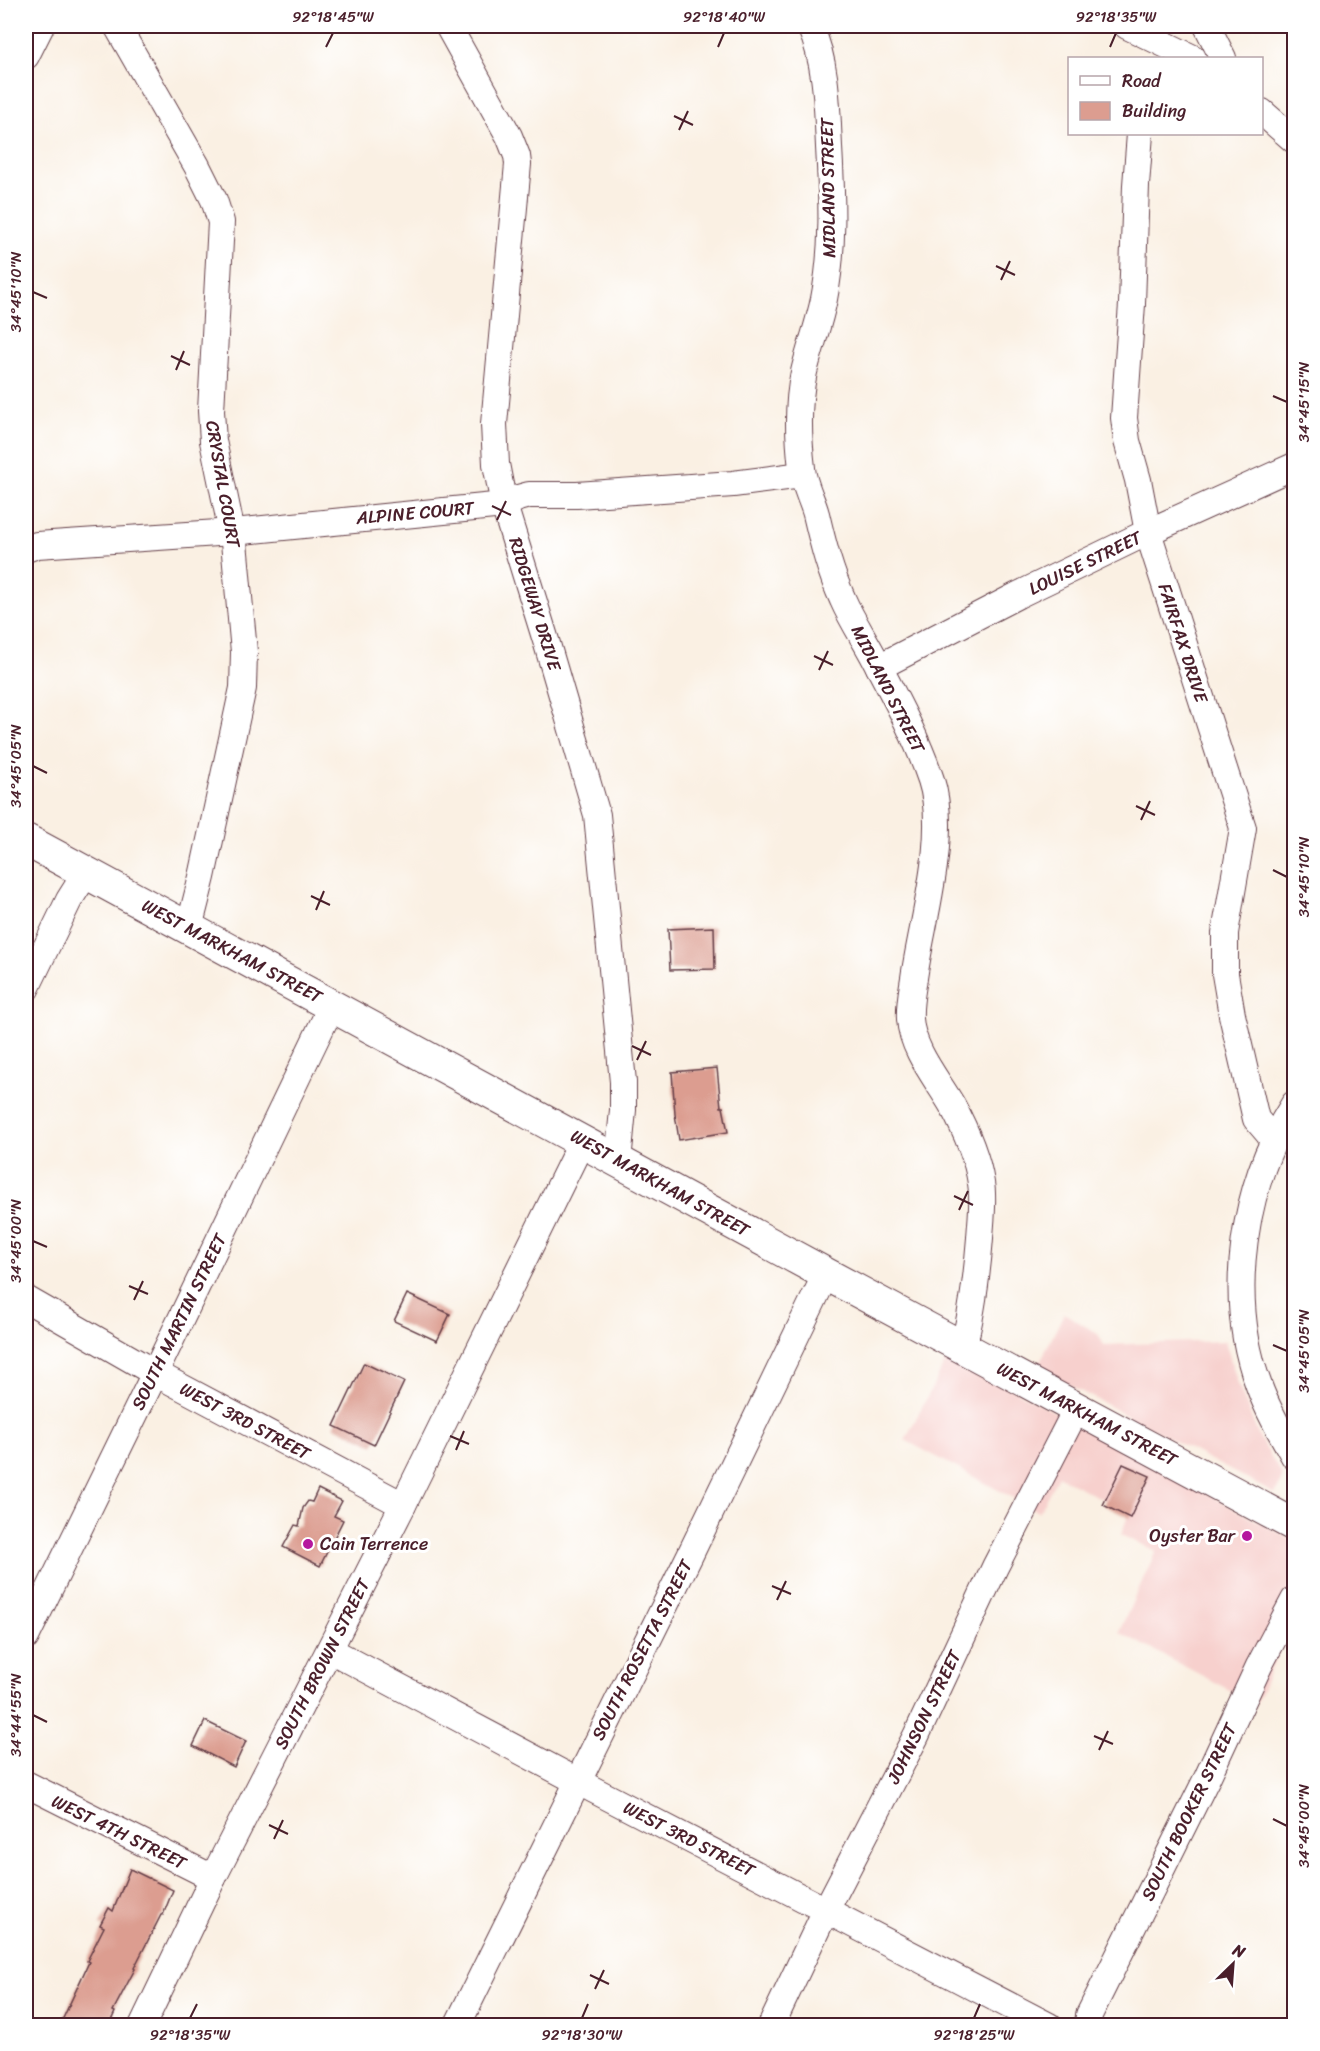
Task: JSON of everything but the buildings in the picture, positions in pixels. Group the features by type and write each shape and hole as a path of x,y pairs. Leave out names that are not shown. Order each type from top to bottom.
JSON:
{"main road":[{"name":"WEST MARKHAM STREET","path":"26,840 1294,1525"}],"street":[{"path":"26,56 41,26"},
{"name":"CRYSTAL COURT","path":"117,26 197,166 218,210 221,240 211,411 213,441 233,532 244,652 243,688 189,928"},
{"name":"RIDGEWAY DRIVE","path":"448,26 509,136 517,156 494,424 496,464 504,505 548,644 597,815 623,1082 618,1161"},
{"name":"MIDLAND STREET","path":"810,26 817,41 824,73 831,179 831,242 825,297 801,394 798,434 802,475 836,585 922,755 935,798 934,856 910,1021 925,1061 963,1129 975,1158 981,1182 982,1218 977,1275 971,1317 963,1347"},
{"path":"1207,26 1222,57"},
{"path":"1141,40 1190,57"},
{"path":"1263,113 1294,140"},
{"name":"FAIRFAX DRIVE","path":"1140,135 1124,418 1127,441 1138,480 1148,532 1243,828 1225,933 1226,974 1232,1015 1256,1119 1274,1140"},
{"name":"LOUISE STREET","path":"879,667 1148,532 1294,466"},
{"name":"ALPINE COURT","path":"26,549 37,545 233,532 504,505 529,495 577,495 734,484 802,475"},
{"path":"26,989 69,900 86,873"},
{"name":"SOUTH MARTIN STREET","path":"26,1637 332,1005"},
{"path":"1294,1104 1274,1140 1253,1194 1245,1235 1242,1277 1242,1298 1250,1359 1259,1387 1294,1456"},
{"name":"SOUTH BROWN STREET","path":"142,2025 213,1878 403,1505 582,1141"},
{"name":"SOUTH ROSETTA STREET","path":"457,2025 690,1555 826,1274"},
{"name":"WEST 3RD STREET","path":"26,1299 155,1373 403,1505"},
{"name":"JOHNSON STREET","path":"771,2025 826,1910 916,1736 995,1567 1077,1408"},
{"name":"SOUTH BOOKER STREET","path":"1088,2025 1089,2015 1207,1778 1259,1666 1294,1600"},
{"name":"WEST 3RD STREET","path":"330,1650 577,1781 1049,2025"},
{"name":"WEST 4TH STREET","path":"26,1784 213,1878"}],"shaded area":[{"path":"1064,1313 1098,1334 1104,1345 1225,1341 1238,1384 1259,1437 1283,1476 1275,1494 1037,1368"},
{"path":"949,1355 1294,1541 1294,1651 1281,1645 1256,1704 1119,1632 1156,1551 1121,1535 1129,1513 1058,1476 1039,1512 905,1440"}],"place":[{"name":"Oyster Bar","path":"1247,1536"},
{"name":"Cain Terrence","path":"308,1544"}]}
